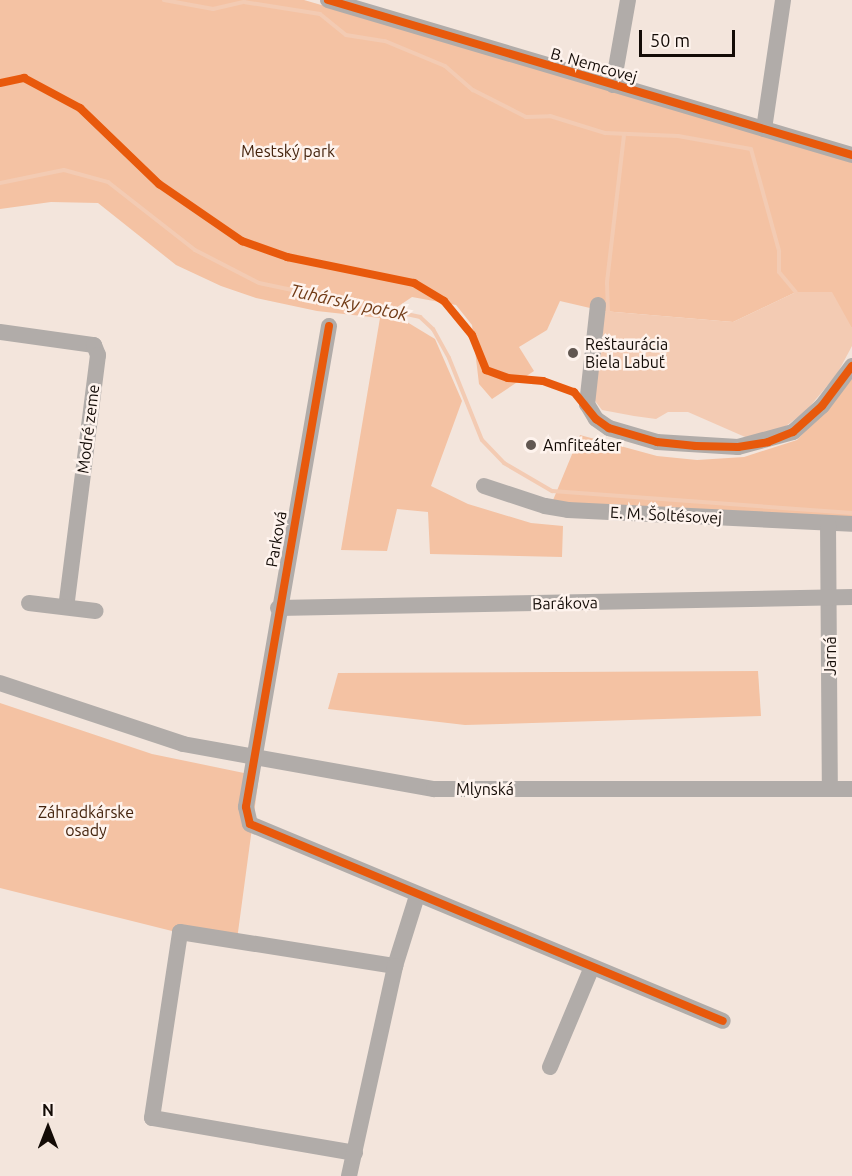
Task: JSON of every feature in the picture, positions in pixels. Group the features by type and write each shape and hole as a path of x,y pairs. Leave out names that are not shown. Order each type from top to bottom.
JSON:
{"street":[{"name":"B. Nemcovej","path":"328,0 852,155"},
{"path":"614,85 628,0"},
{"path":"764,129 783,0"},
{"path":"598,305 587,404 596,419 609,428 657,442 738,447 793,432 822,406 852,366"},
{"name":"Parková","path":"329,326 278,608 246,807 250,825 417,896"},
{"name":"Modré zeme","path":"0,332 94,345 98,355 66,608"},
{"name":"E. M. Šoltésovej","path":"484,486 544,506 568,510 852,524"},
{"name":"Jarná","path":"828,524 831,789"},
{"name":"Barákova","path":"278,608 852,597"},
{"path":"29,603 96,611"},
{"name":"Mlynská","path":"0,682 125,727 183,744 434,789 852,789"},
{"path":"349,1176 395,966 417,896 723,1021"},
{"path":"355,1153 152,1118 180,932 395,966"},
{"path":"550,1067 592,968"}],"green space":[{"name":"Mestský park","path":"0,0 304,0 852,159 852,328 796,292 733,322 603,311 560,301 547,330 519,347 534,371 492,399 479,384 472,325 456,305 412,297 381,318 407,322 435,339 462,401 431,486 468,504 531,523 563,526 562,557 430,554 428,512 397,509 387,551 341,550 380,318 317,311 256,298 221,286 176,265 98,203 51,202 0,209"},
{"path":"852,379 852,522 551,505 580,435 657,456 697,460 744,457 797,440"},
{"path":"758,671 761,716 465,725 328,709 338,673"},
{"name":"Záhradkárske osady","path":"0,703 152,754 259,776 236,947 0,888"}],"shaded area":[{"path":"796,292 832,292 852,328 852,346 837,374 806,411 778,432 752,440 688,412 668,412 656,419 634,416 602,410 592,397 603,311 733,322"}],"waterway":[{"path":"164,0 213,9 244,2 320,14 346,35 385,41 445,66 473,90 526,117 550,116 605,133 678,136 751,149 779,251 779,272 796,292"},
{"path":"608,312 607,282 624,134"},
{"name":"Tuhársky potok","path":"0,183 64,170 108,182 195,250 259,283 420,317 433,329 449,358 482,440 504,463 552,491 852,513"}],"cycle path":[{"path":"328,0 852,155"},
{"path":"0,83 24,78 80,108 159,184 242,241 287,257 414,283 444,301 472,335 486,370 508,378 543,381 574,392 596,419 609,428 657,442 696,446 738,447 768,442 793,432 822,406 852,366"},
{"path":"329,326 246,807 250,824 723,1021"}],"place":[{"name":"Reštaurácia Biela Labuť","path":"573,353"},
{"name":"Amfiteáter","path":"531,445"}]}
